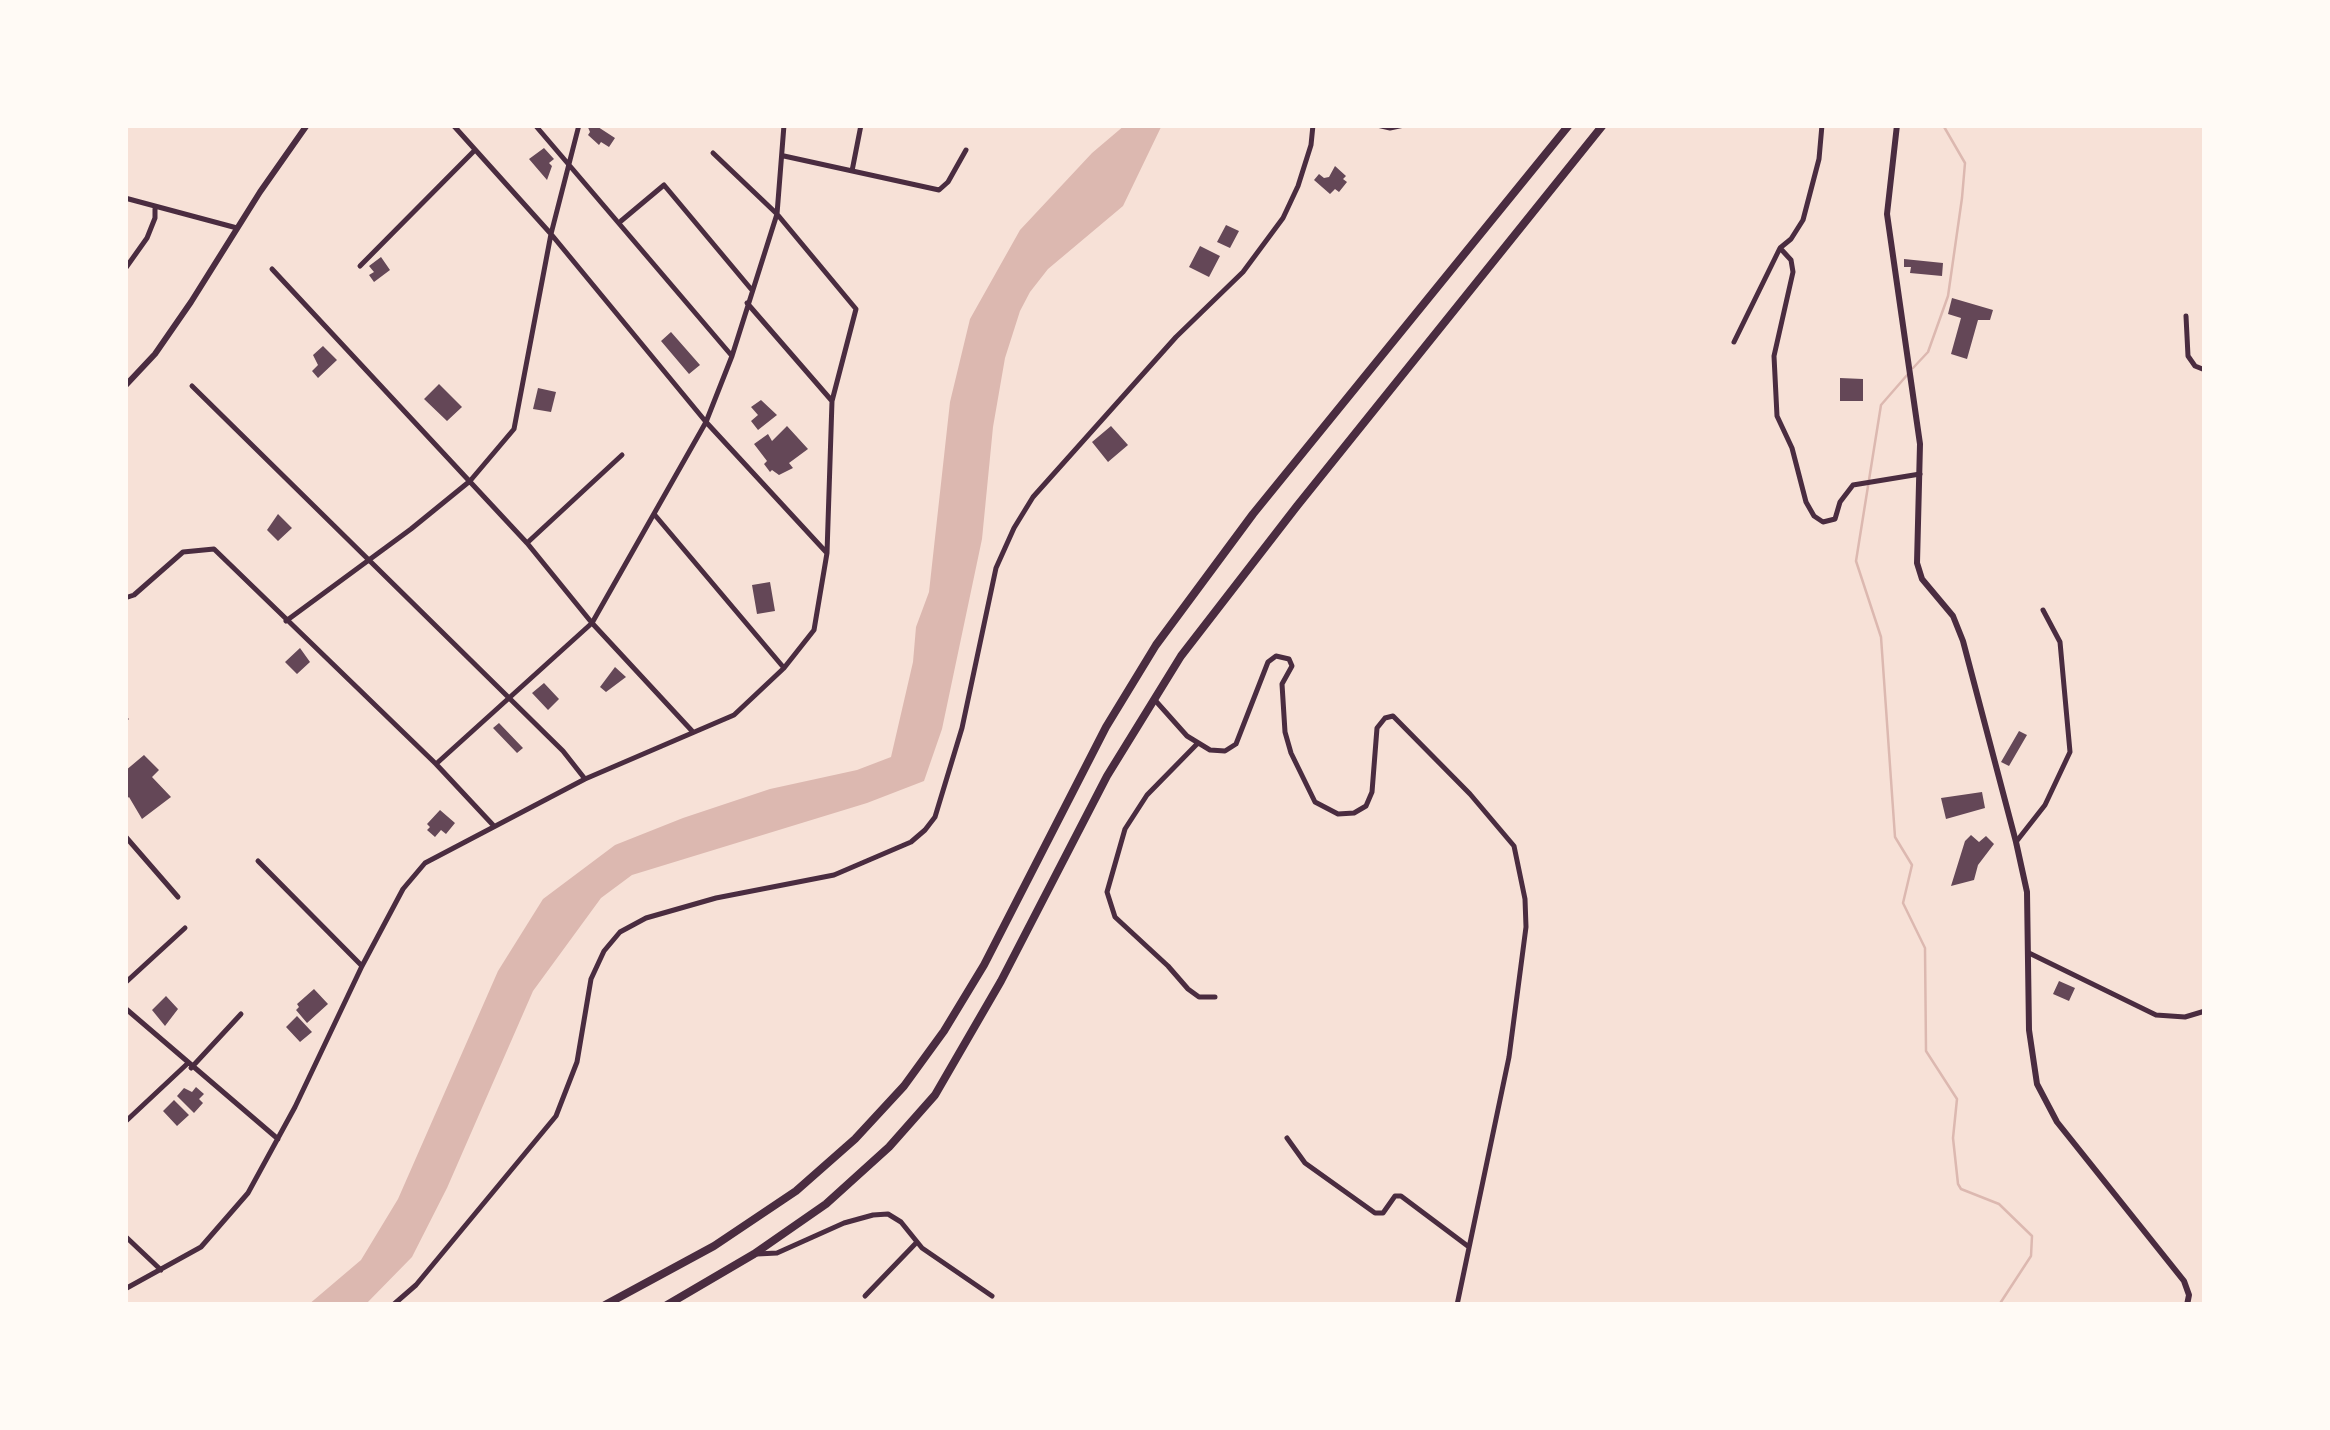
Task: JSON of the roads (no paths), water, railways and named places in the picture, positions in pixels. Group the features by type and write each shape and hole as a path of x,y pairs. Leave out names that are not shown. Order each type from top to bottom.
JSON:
{"highway":[{"path":"605,1305 714,1246 781,1202 832,1161 904,1086 944,1031 984,965 1106,727 1167,629 1253,514 1569,125"},
{"path":"666,1305 804,1220 869,1166 946,1081 960,1048 1001,981 1101,788 1153,698 1240,577 1603,125"}],"main road":[{"path":"125,386 167,336 307,125"},
{"path":"1897,125 1887,214 1912,376 1920,474 1916,562 1922,579 1953,616 1963,640 2016,842 2027,892 2030,1045 2037,1084 2073,1143 2178,1272 2188,1289 2186,1305"}],"street":[{"path":"453,125 551,234 706,422 827,553"},
{"path":"535,125 732,356"},
{"path":"286,621 370,561 470,481 514,429 551,234 579,125"},
{"path":"436,764 592,623 706,422 732,356 776,214 784,125"},
{"path":"852,171 861,125"},
{"path":"393,1305 416,1285 556,1116 577,1062 591,979 604,951 620,932 646,918 716,898 834,875 897,849 925,830 935,816 962,728 996,568 1014,528 1033,498 1194,317 1242,272 1283,218 1298,186 1313,125"},
{"path":"1376,125 1404,125"},
{"path":"1734,342 1780,248 1803,220 1819,159 1822,125"},
{"path":"784,156 939,190 966,150"},
{"path":"360,266 474,151"},
{"path":"125,1289 201,1247 248,1193 403,889 425,863 585,779 734,715 784,668 814,630 827,553 832,401 856,309 776,214 713,152"},
{"path":"620,222 664,186 751,290"},
{"path":"125,198 237,228"},
{"path":"125,269 147,238 155,206"},
{"path":"1780,248 1790,260 1793,272 1774,356 1777,416 1792,448 1806,502 1818,519 1828,522 1834,518 1848,488 1920,474"},
{"path":"272,269 527,543 592,623 693,732"},
{"path":"747,304 832,401"},
{"path":"2186,316 2188,356 2195,366 2205,370"},
{"path":"192,386 563,752 585,779"},
{"path":"527,543 622,455"},
{"path":"654,514 784,668"},
{"path":"125,598 134,595 183,552 211,549 436,764 493,825"},
{"path":"2016,842 2045,806 2070,752 2060,642 2043,610"},
{"path":"1153,698 1198,744 1225,751 1232,748 1268,662 1276,656 1289,659 1292,666 1282,684 1285,732 1291,754 1315,802 1338,814 1354,813 1366,806 1372,792 1378,728 1386,718 1394,716 1514,846 1526,927 1509,1057 1457,1305"},
{"path":"1198,744 1147,795 1125,828 1107,892 1115,917 1188,989 1200,998 1215,997"},
{"path":"125,836 178,896"},
{"path":"258,860 362,966"},
{"path":"125,983 185,928"},
{"path":"2029,953 2156,1015 2192,1016 2205,1011"},
{"path":"125,1008 278,1139"},
{"path":"125,1122 241,1014"},
{"path":"1287,1138 1305,1163 1375,1213 1383,1213 1395,1196 1402,1196 1470,1246"},
{"path":"754,1254 777,1253 844,1224 888,1214 918,1242 992,1296"},
{"path":"125,1236 161,1270"},
{"path":"865,1296 918,1242"}],"waterway":[{"path":"1913,368 1928,352 1948,296 1962,198 1965,163 1943,125"},
{"path":"1908,374 1881,405 1856,561 1881,637 1895,837 1912,865 1903,903 1925,948 1926,1051 1957,1099 1953,1138 1958,1184 1961,1189 1999,1204 2032,1236 2031,1256 1999,1305"}]}
